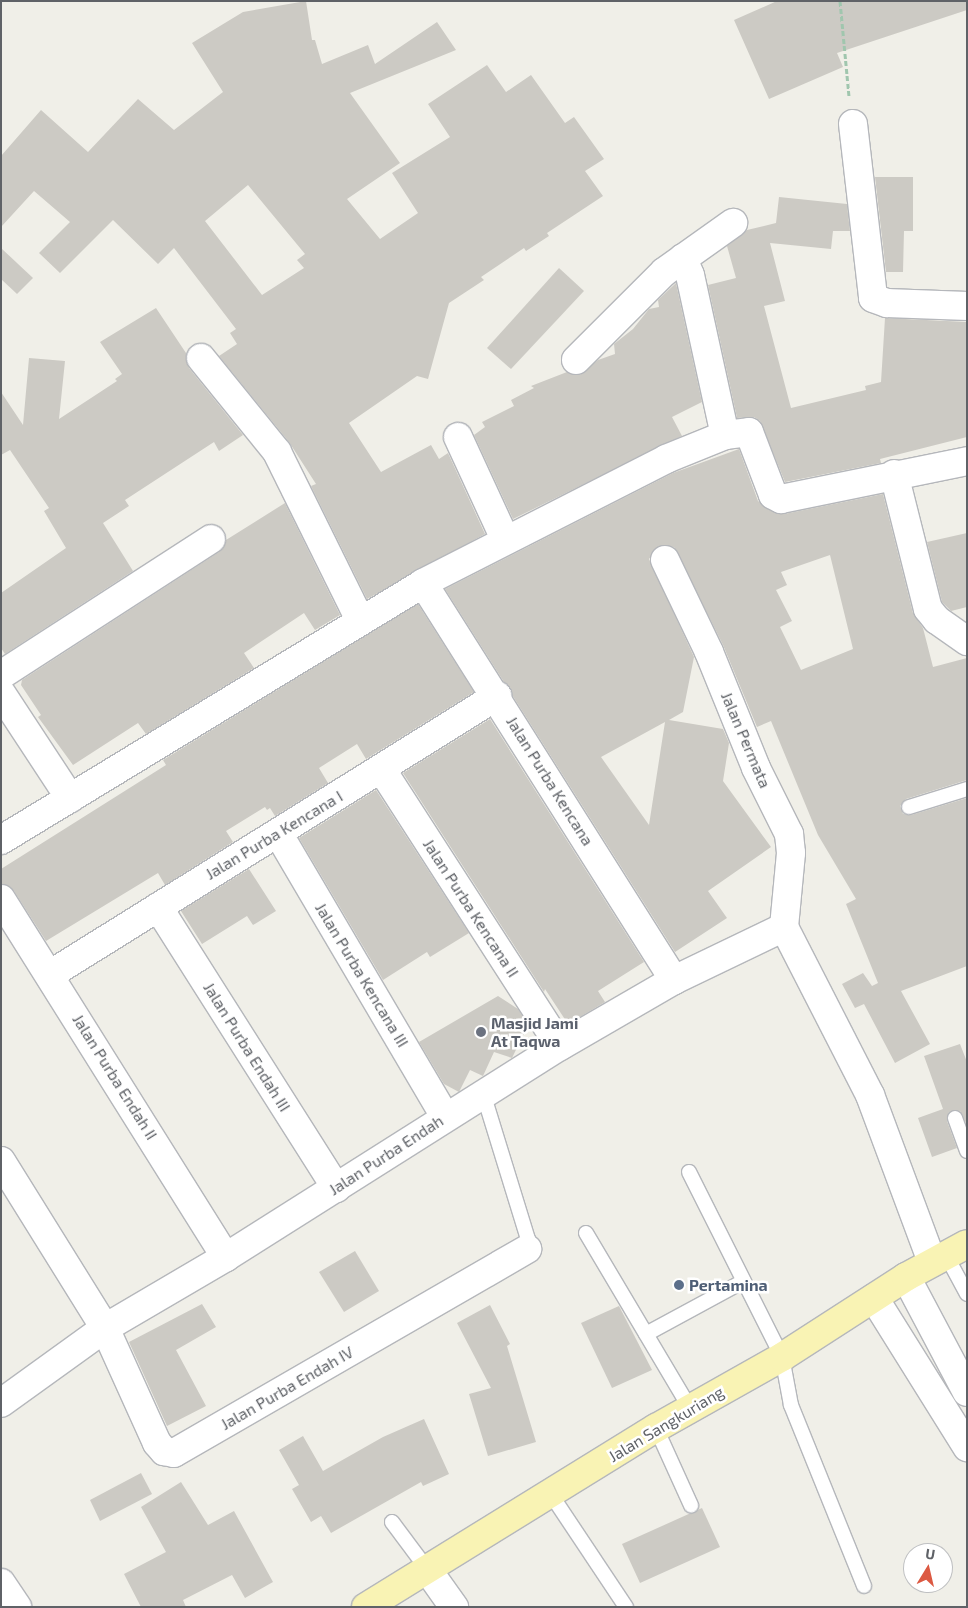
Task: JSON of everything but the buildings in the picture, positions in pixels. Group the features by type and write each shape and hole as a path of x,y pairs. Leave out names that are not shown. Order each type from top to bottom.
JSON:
{"main road":[{"name":"Jalan Sangkuriang","path":"366,1607 656,1428 782,1356 935,1261"}],"street":[{"path":"853,124 873,298 887,303 967,306"},
{"path":"576,360 664,272 733,223"},
{"path":"683,258 690,275 725,435"},
{"path":"201,358 277,452 360,620"},
{"path":"1,840 423,583 505,539 666,460 725,435 749,432 773,495 781,499 894,474 967,461"},
{"path":"458,437 505,539"},
{"path":"894,474 928,609 937,620 967,641"},
{"path":"1,675 211,538"},
{"name":"Jalan Permata","path":"665,560 709,652 756,768 789,834 791,853 784,927"},
{"name":"Jalan Purba Kencana","path":"423,583 497,696 674,980"},
{"path":"1,693 70,798"},
{"name":"Jalan Purba Kencana I","path":"51,974 158,906 382,770 497,696"},
{"name":"Jalan Purba Kencana II","path":"382,770 560,1046"},
{"name":"Jalan Purba Kencana III","path":"278,833 446,1117"},
{"name":"Jalan Purba Endah II","path":"1,899 51,974 226,1257"},
{"name":"Jalan Purba Endah III","path":"158,906 336,1188"},
{"path":"784,927 870,1095 935,1261 967,1392"},
{"name":"Jalan Purba Endah","path":"1,1403 105,1328 226,1257 560,1046 674,980 784,927"},
{"path":"1,1161 105,1328"},
{"name":"Jalan Purba Endah IV","path":"105,1328 157,1444 164,1451 174,1453 527,1249"},
{"path":"935,1261 942,1317 967,1361"},
{"path":"874,1298 967,1447"},
{"path":"426,1569 454,1607"},
{"path":"1,1583 17,1607"}],"lane":[{"path":"908,807 967,789"},
{"path":"483,1093 528,1239 527,1249"},
{"path":"955,1118 967,1151"},
{"path":"689,1172 782,1356 791,1405 864,1586"},
{"path":"586,1233 690,1408"},
{"path":"935,1261 967,1294"},
{"path":"646,1334 744,1281"},
{"path":"656,1428 691,1505"},
{"path":"550,1493 626,1607"},
{"path":"392,1522 426,1569"}],"path":[{"path":"840,1 853,124"}],"place":[{"name":"Masjid Jami At Taqwa","path":"481,1032"},
{"name":"Pertamina","path":"679,1285"}]}
